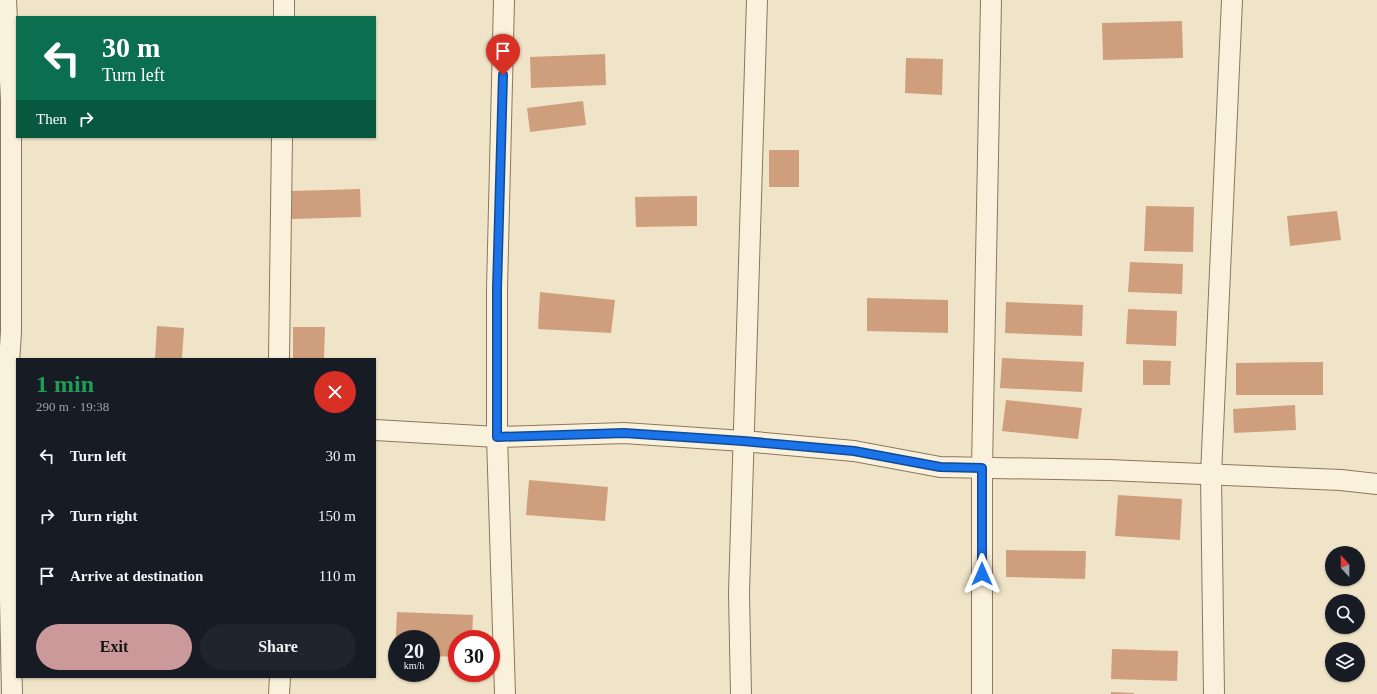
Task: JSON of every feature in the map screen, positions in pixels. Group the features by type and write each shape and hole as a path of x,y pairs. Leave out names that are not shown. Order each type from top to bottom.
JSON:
{"street":[{"path":"6,0 5,332 12,409 12,694"},
{"path":"284,0 284,16"},
{"path":"504,0 497,289 497,437 505,694"},
{"path":"741,694 739,593 757,0"},
{"path":"982,694 982,468 991,0"},
{"path":"1214,694 1211,475 1232,0"},
{"path":"279,358 282,138"},
{"path":"376,430 497,437 624,433 743,441 854,451 940,467 1108,470 1341,480 1377,484"},
{"path":"279,694 280,678"}],"building":[{"path":"1182,21 1183,58 1103,60 1102,23"},
{"path":"605,54 606,85 531,88 530,57"},
{"path":"906,58 943,59 942,95 905,93"},
{"path":"583,101 586,125 530,132 527,108"},
{"path":"769,150 799,150 799,187 769,187"},
{"path":"360,189 361,217 292,219 291,191"},
{"path":"697,196 697,226 636,227 635,197"},
{"path":"1146,206 1194,207 1193,252 1144,251"},
{"path":"1337,211 1341,240 1290,246 1287,216"},
{"path":"1130,262 1183,264 1182,294 1128,292"},
{"path":"540,292 615,300 611,333 538,329"},
{"path":"867,298 948,300 948,333 867,331"},
{"path":"1006,302 1083,305 1082,336 1005,333"},
{"path":"1128,309 1177,311 1176,346 1126,344"},
{"path":"157,326 184,328 182,358 155,358"},
{"path":"293,327 325,327 324,358 293,358"},
{"path":"1002,358 1084,362 1082,392 1000,388"},
{"path":"1143,360 1171,361 1170,385 1143,385"},
{"path":"1323,362 1323,395 1236,395 1236,363"},
{"path":"1006,400 1082,408 1078,439 1002,431"},
{"path":"1295,405 1296,430 1234,433 1233,409"},
{"path":"529,480 608,487 605,521 526,515"},
{"path":"1118,495 1182,499 1180,540 1115,536"},
{"path":"1006,550 1086,551 1085,579 1006,577"},
{"path":"397,612 473,615 472,630 448,630 448,657 440,656 440,630 396,630"},
{"path":"1112,649 1178,651 1177,681 1111,679"},
{"path":"1111,692 1134,693 1134,694 1111,694"}],"route":[{"path":"503,75 497,289 497,437 624,433 743,441 854,451 940,467 982,468 982,574"}]}
